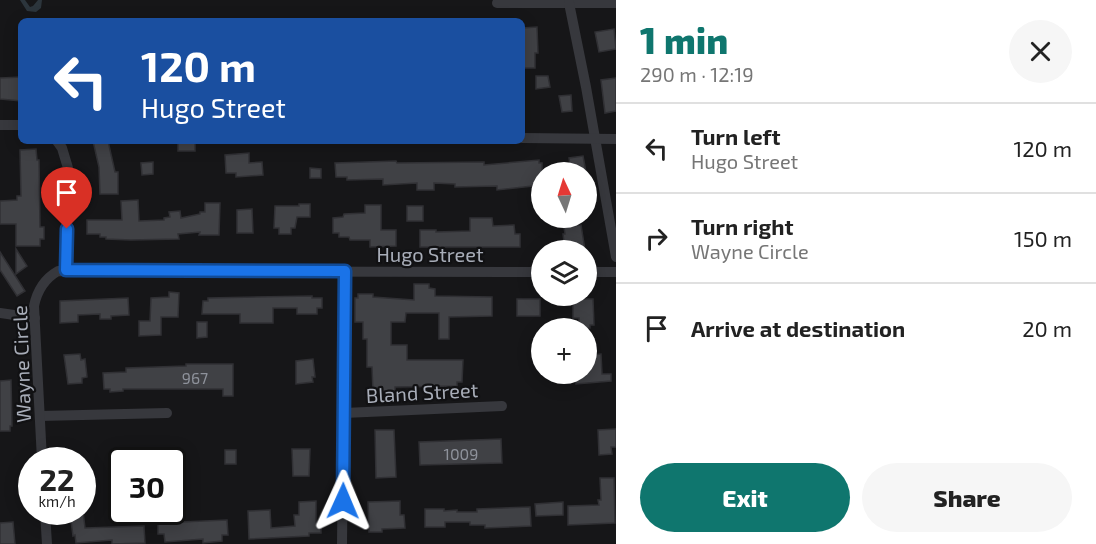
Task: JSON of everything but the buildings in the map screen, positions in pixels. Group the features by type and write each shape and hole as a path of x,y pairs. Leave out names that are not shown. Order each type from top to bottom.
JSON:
{"street":[{"path":"497,3 616,3"},
{"path":"569,3 616,257"},
{"path":"0,125 18,125"},
{"path":"525,138 616,139"},
{"path":"59,144 68,168 66,270"},
{"name":"Hugo Street","path":"66,270 531,272"},
{"name":"Wayne Circle","path":"41,447 34,306 40,289 51,275 66,270"},
{"path":"342,544 345,271"},
{"path":"597,272 616,272"},
{"path":"0,313 35,318"},
{"name":"Bland Street","path":"344,413 502,406"},
{"path":"40,416 167,414"},
{"path":"46,525 47,544"}],"shaded area":[{"path":"20,0 25,0 30,7 38,0 42,0 41,8 36,12 27,11"}],"route":[{"path":"67,229 66,270 345,271 343,501"}]}
